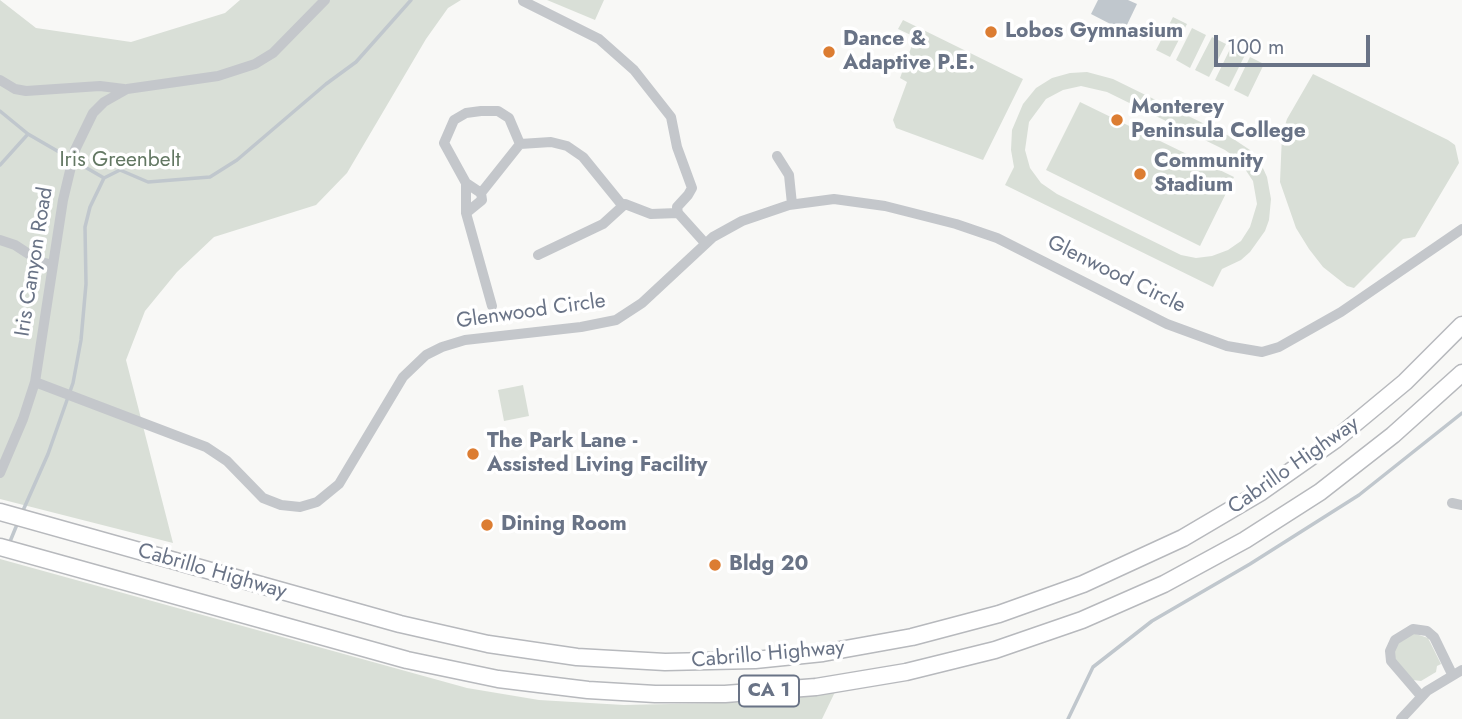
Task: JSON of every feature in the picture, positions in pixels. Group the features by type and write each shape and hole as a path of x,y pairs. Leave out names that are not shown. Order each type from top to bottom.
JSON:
{"highway":[{"name":"Cabrillo Highway","path":"0,512 400,624 499,646 578,657 665,662 755,660 823,653 901,640 999,614 1104,576 1183,538 1261,492 1335,440 1405,382 1462,325"},
{"name":"Cabrillo Highway","path":"4,548 407,660 498,679 565,688 655,694 736,693 816,687 895,674 995,650 1082,620 1164,584 1255,535 1320,492 1393,435 1462,373"}],"street":[{"name":"Iris Canyon Road","path":"0,473 35,382 63,200 75,150 93,113 104,102 127,89 218,76 255,64 273,53 325,0"},
{"path":"523,1 599,39 644,81 671,117 677,147 692,188 677,206 678,214 696,230 705,243"},
{"path":"0,80 15,89 26,91 100,86 127,89"},
{"path":"481,193 466,183 444,143 454,120 466,113 498,111 509,118 520,144"},
{"path":"466,213 482,200 481,193 520,144 551,142 574,150 594,169 622,205"},
{"path":"778,156 789,175 792,204"},
{"path":"466,183 466,213 492,306"},
{"name":"Glenwood Circle","path":"35,382 213,451 227,461 255,491 272,502 308,506 326,497 339,484 403,377 426,355 466,340 581,327 617,320 642,303 705,243 742,221 792,204 834,199 885,206 956,224 997,238 1167,324 1227,346 1262,352 1279,347 1341,312 1462,229"},
{"path":"538,255 603,224 622,205 628,204 643,212 658,215 678,214"},
{"path":"0,240 15,245 41,262 53,265"},
{"path":"1401,719 1421,696 1457,672 1434,637 1427,631 1413,629 1395,640 1390,652 1391,660 1421,696"}],"green space":[{"name":"Iris Greenbelt","path":"0,0 36,28 131,42 225,13 240,0 461,0 448,8 426,39 347,173 316,205 214,237 177,272 145,311 126,360 173,543 0,499"},
{"path":"547,0 604,0 595,20"},
{"path":"1173,17 1187,24 1170,57 1156,50"},
{"path":"903,20 1023,79 983,160 896,128 893,120 907,82 900,78 915,37 898,29"},
{"path":"1192,28 1206,35 1190,68 1176,60"},
{"path":"1212,37 1226,44 1209,77 1195,70"},
{"path":"1231,47 1245,55 1229,87 1215,80"},
{"path":"1250,57 1264,64 1248,97 1234,90"},
{"path":"1087,72 1113,79 1229,136 1250,150 1262,166 1271,199 1265,231 1241,260 1222,269 1213,287 1005,185 1014,167 1012,130 1023,104 1036,88 1052,78","holes":["1081,86 1107,92 1225,150 1239,160 1253,181 1257,204 1250,227 1241,241 1212,256 1196,258 1181,255 1057,194 1041,183 1030,168 1025,150 1029,122 1046,99 1063,90"]},
{"path":"1313,74 1448,140 1455,145 1459,163 1415,237 1403,239 1354,288 1347,286 1323,267 1309,249 1296,228 1280,182 1282,135 1287,119"},
{"name":"Community Stadium","path":"1080,102 1234,177 1200,246 1046,170"},
{"path":"523,385 529,416 504,421 498,390"},
{"path":"0,559 467,688 539,700 624,705 763,702 835,692 822,719 0,719"},
{"path":"1413,633 1428,638 1441,664 1437,666 1436,672 1421,681 1413,680 1395,659 1396,644"}],"shaded area":[{"path":"1098,0 1128,0 1137,4 1124,31 1091,14"}],"waterway":[{"path":"21,515 48,454 73,383 81,340 86,284 85,227 90,207 104,178 120,170 148,182 210,177 237,160 356,62 411,0"},
{"path":"0,111 28,134 104,178"},
{"path":"0,165 28,134"},
{"path":"1068,719 1093,667 1152,621 1250,564 1359,495 1462,413"},
{"path":"9,544 18,522"}],"place":[{"name":"Lobos Gymnasium","path":"991,32"},
{"name":"Dance & Adaptive P.E.","path":"829,52"},
{"name":"Monterey Peninsula College","path":"1117,120"},
{"name":"Community Stadium","path":"1140,174"},
{"name":"The Park Lane - Assisted Living Facility","path":"473,454"},
{"name":"Dining Room","path":"487,525"},
{"name":"Bldg 20","path":"715,565"}]}
